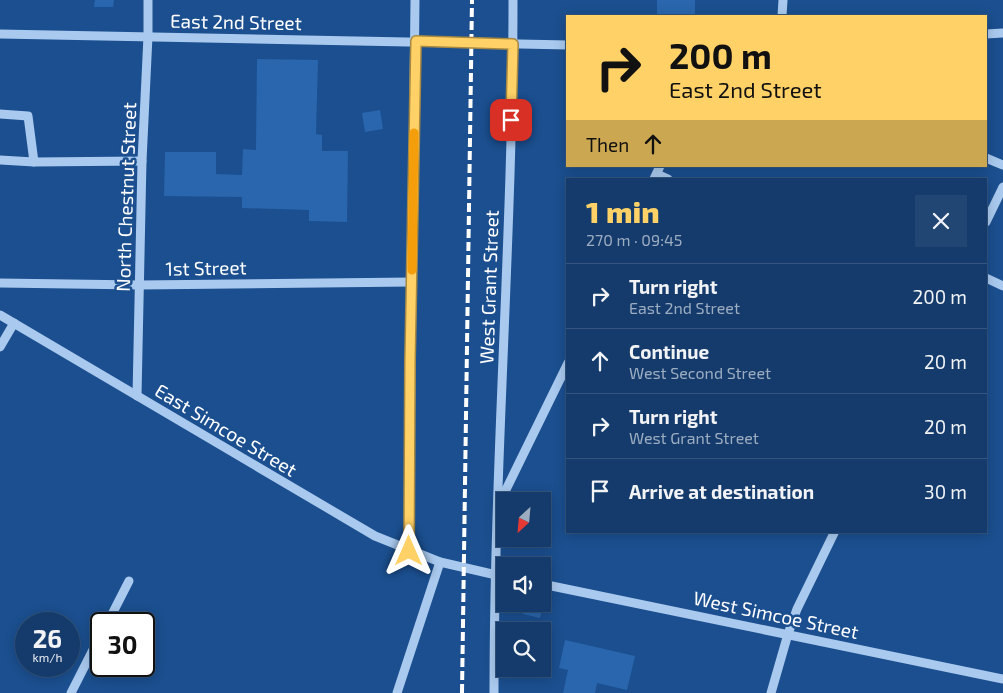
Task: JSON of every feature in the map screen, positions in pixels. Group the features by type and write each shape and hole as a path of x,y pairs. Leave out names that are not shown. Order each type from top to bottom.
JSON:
{"street":[{"name":"North Chestnut Street","path":"137,396 142,161 148,0"},
{"path":"409,551 415,0"},
{"name":"West Grant Street","path":"498,492 513,0"},
{"path":"782,15 783,0"},
{"path":"987,34 1003,33"},
{"name":"East 2nd Street","path":"0,34 566,44"},
{"path":"0,114 28,116 34,162"},
{"path":"987,158 1003,165"},
{"path":"0,160 34,162 142,161"},
{"path":"987,220 1003,187"},
{"path":"987,278 1003,286"},
{"name":"1st Street","path":"0,283 140,285 412,282"},
{"name":"East Simcoe Street","path":"0,315 367,531 409,551 440,562"},
{"path":"0,347 14,323"},
{"path":"505,492 566,367"},
{"name":"West Grant Street","path":"494,693 496,531"},
{"path":"771,693 797,609 834,533"},
{"path":"397,693 440,562 494,575"},
{"path":"113,612 129,580"},
{"name":"West Simcoe Street","path":"551,586 1003,679"},
{"path":"71,693 90,656"}],"building":[{"path":"95,0 114,0 113,7 94,7"},
{"path":"657,0 695,0 695,15 657,15"},
{"path":"257,59 318,60 316,134 322,135 322,151 348,151 347,222 309,221 309,210 242,208 242,197 164,196 165,152 216,152 216,174 242,175 243,149 256,150"},
{"path":"380,110 383,129 365,132 362,113"},
{"path":"523,612 541,612 540,618 523,614"},
{"path":"565,640 635,656 627,690 597,683 595,693 563,693 568,670 559,668"}],"railway":[{"path":"462,693 472,0"}],"slow traffic":[{"path":"412,270 414,133"}],"route":[{"path":"409,551 410,362 416,41 513,44 511,120"}]}
